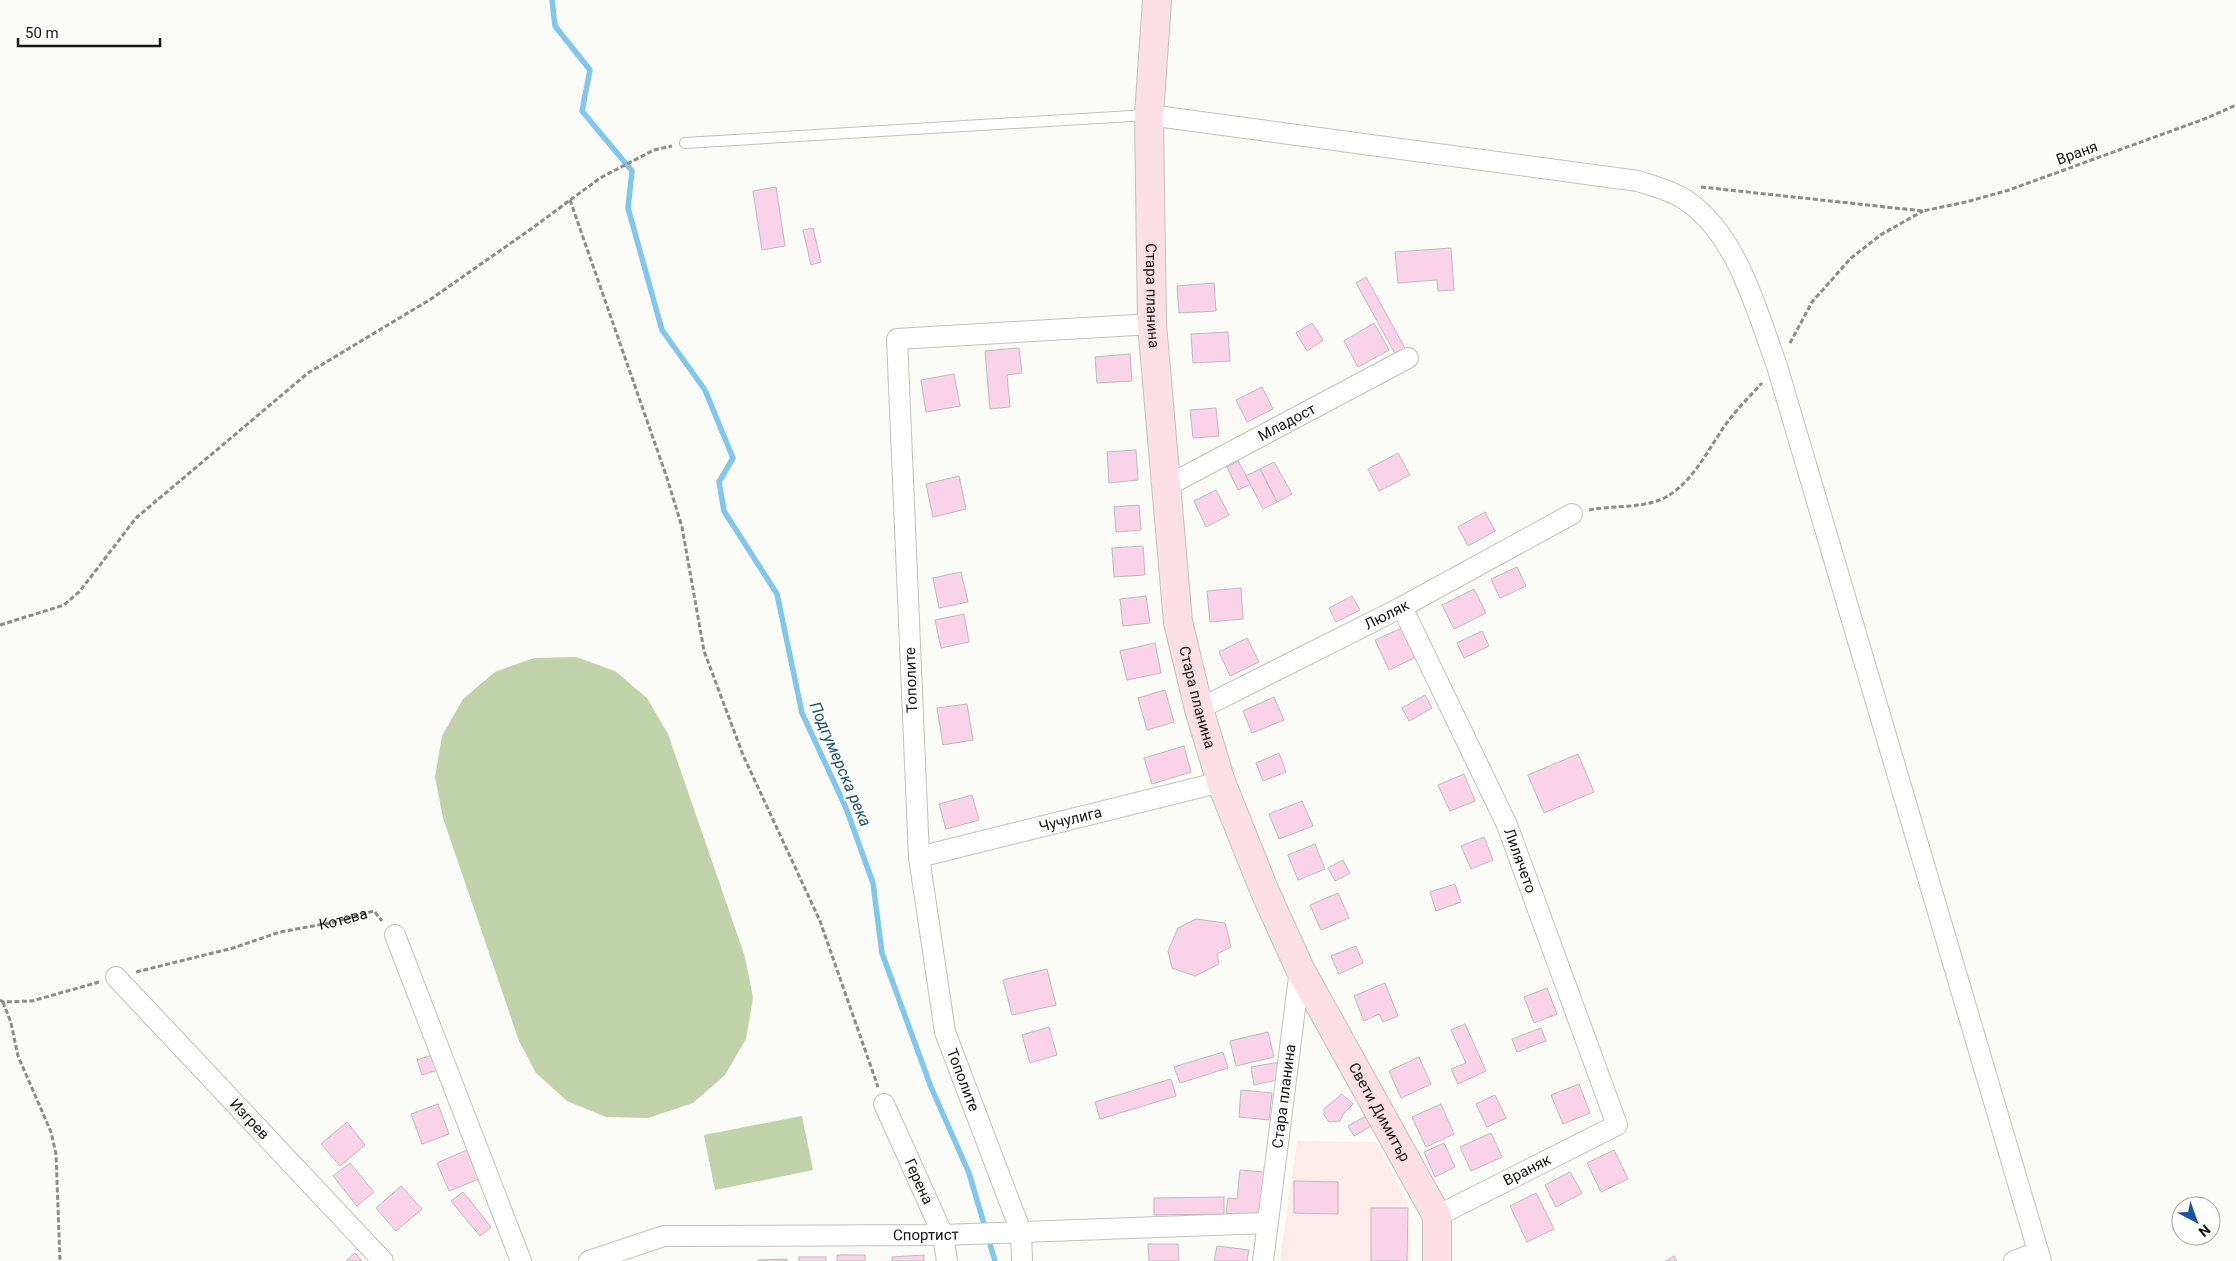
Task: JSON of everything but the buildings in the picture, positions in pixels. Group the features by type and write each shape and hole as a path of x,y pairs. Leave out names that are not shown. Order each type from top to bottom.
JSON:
{"street":[{"name":"Стара планина","path":"1157,0 1149,115 1152,324 1178,622 1199,710 1221,782 1265,892 1300,969 1263,1261"},
{"path":"1149,115 1638,181 1684,198 1719,230 1745,279 1777,366 2039,1256 2014,1261"},
{"name":"Тополите","path":"1022,1261 1021,1232 945,1032 919,857 897,339 1152,324"},
{"name":"Младост","path":"1165,487 1408,358"},
{"name":"Люляк","path":"1199,710 1402,607 1572,514"},
{"name":"Лилячето","path":"1402,607 1507,825 1617,1125"},
{"name":"Чучулига","path":"919,857 1221,782"},
{"path":"395,935 521,1261"},
{"name":"Свети Димитър","path":"1300,969 1437,1216 1437,1261"},
{"name":"Изгрев","path":"116,977 383,1261"},
{"name":"Герена","path":"884,1104 943,1235 947,1261"},
{"name":"Враняк","path":"1437,1216 1617,1125"},
{"name":"Спортист","path":"589,1261 664,1236 943,1235 1267,1223"}],"lane":[{"path":"685,143 1149,115"}],"path":[{"name":"Враня","path":"1923,210 1966,202 2009,190 2198,121 2236,105"},
{"path":"0,625 64,605 80,591 136,518 308,374 431,299 600,178 654,150 685,143"},
{"path":"1697,187 1923,210"},
{"path":"570,200 667,478 682,527 704,651 743,754 820,921 884,1104"},
{"path":"1572,514 1599,508 1643,504 1663,498 1680,486 1705,458 1728,421 1777,366 1812,302 1851,258 1882,234 1923,210"},
{"name":"Котева","path":"1,1001 32,1001 116,977 233,948 280,932 335,922 374,911 395,935"},
{"path":"1,1001 11,1023 18,1056 51,1132 56,1154 60,1261"}],"shaded area":[{"path":"1297,1141 1376,1142 1408,1203 1410,1261 1280,1261"}],"green space":[{"path":"576,657 615,671 647,698 668,734 745,957 753,998 746,1039 725,1075 693,1103 648,1118 606,1117 567,1101 536,1073 519,1041 443,818 435,777 442,736 463,699 495,672 534,658"},
{"path":"802,1116 813,1170 715,1190 704,1135"}],"waterway":[{"name":"Подгумерска река","path":"552,0 555,26 590,70 582,111 632,171 628,208 662,330 705,390 733,458 719,482 724,511 777,594 802,713 846,808 873,883 882,953 931,1087 969,1173 995,1261"}]}
